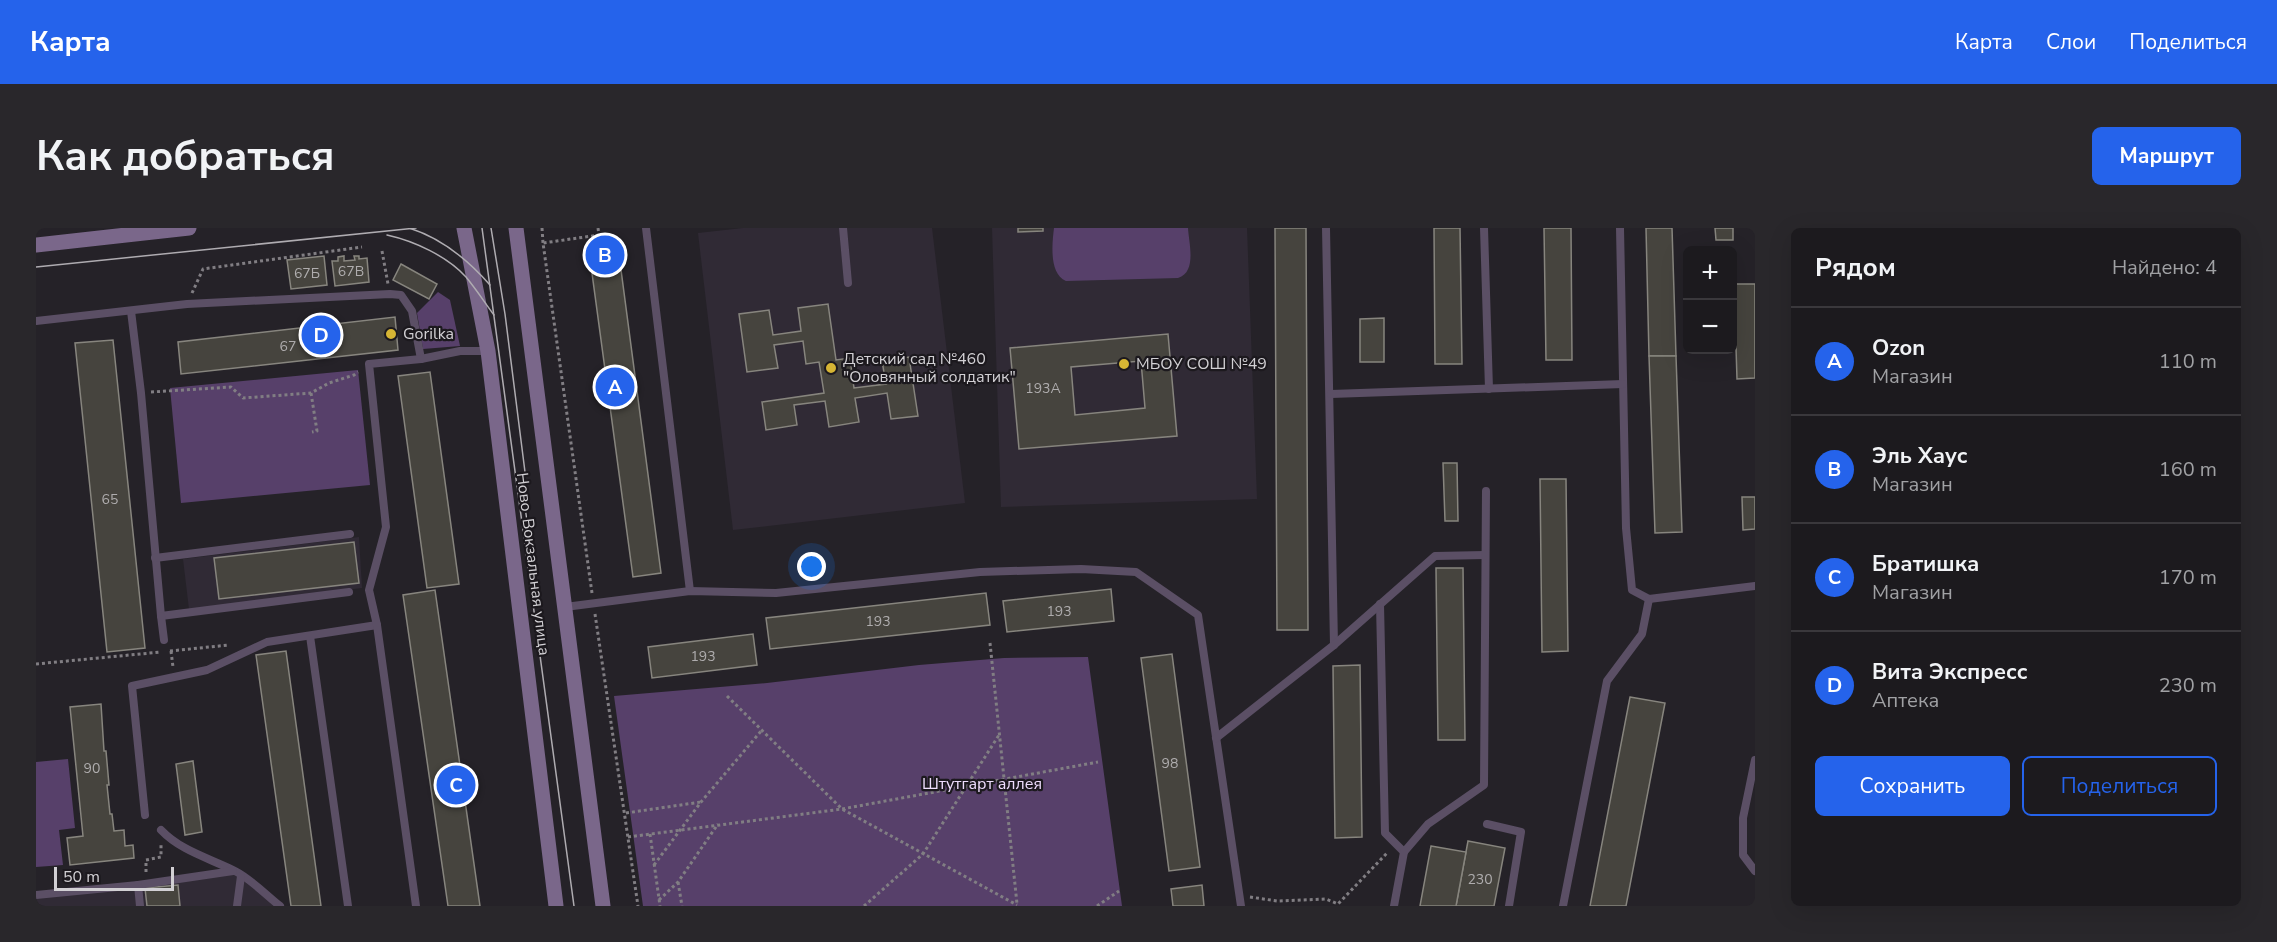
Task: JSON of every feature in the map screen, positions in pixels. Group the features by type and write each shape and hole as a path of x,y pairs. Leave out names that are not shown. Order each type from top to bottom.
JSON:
{"main road":[{"path":"36,245 189,228"},
{"name":"Ново-Вокзальная улица","path":"464,228 488,351 556,906"},
{"name":"Ново-Вокзальная улица","path":"516,228 603,906"}],"lane":[{"path":"646,228 690,591"},
{"path":"843,228 848,284"},
{"path":"1326,228 1331,394 1334,645"},
{"path":"1484,228 1489,389"},
{"path":"1620,228 1626,528 1632,590 1649,599 1755,586"},
{"path":"36,321 187,304 390,294 401,296 412,311 421,359"},
{"path":"131,311 164,640"},
{"path":"416,906 377,625 369,590 386,527 369,364 421,359 460,351 488,351"},
{"path":"1331,394 1623,384"},
{"path":"1394,906 1404,852 1428,824 1484,785 1486,491"},
{"path":"155,558 350,534"},
{"path":"1216,738 1334,645 1435,556 1485,555"},
{"path":"565,607 690,591 777,593 980,572 1081,569 1137,572 1198,615 1241,906"},
{"path":"161,616 349,592"},
{"path":"1563,906 1607,681 1642,634 1649,599"},
{"path":"1380,604 1385,833 1404,852"},
{"path":"145,814 132,686 207,670 267,642 377,625"},
{"path":"310,636 348,906"},
{"path":"1755,760 1743,818 1743,855 1755,871"},
{"path":"1487,824 1521,832 1509,906"},
{"path":"161,830 170,840 238,873 280,906"},
{"path":"36,895 238,873"},
{"path":"237,906 238,873"},
{"path":"138,885 140,906"}],"path":[{"path":"542,228 593,604 638,906"},
{"path":"543,243 599,235 598,228"},
{"path":"190,297 203,268 362,247"},
{"path":"382,251 390,294"},
{"path":"141,393 231,387 243,398 311,393 329,383 354,375 369,364"},
{"path":"311,393 316,431 312,432"},
{"path":"990,643 1017,905"},
{"path":"36,664 234,645"},
{"path":"727,696 842,809 1017,905"},
{"path":"654,865 701,802 762,730"},
{"path":"864,906 923,854 999,734"},
{"path":"628,837 842,809 1098,762"},
{"path":"625,813 701,802"},
{"path":"659,900 678,882 718,824"},
{"path":"138,885 146,878 146,860 161,857 161,830"},
{"path":"650,834 660,906"},
{"path":"1239,894 1277,901 1326,899 1338,905 1396,844"},
{"path":"678,882 682,906"},
{"path":"1097,906 1119,891"}],"shaded area":[{"name":"Детский сад №460 \"Оловянный солдатик\"","path":"743,228 932,228 965,503 733,530 698,233"},
{"name":"МБОУ СОШ №49","path":"992,228 1247,228 1257,499 1001,507"},
{"path":"359,537 362,588 189,609 183,559"},
{"path":"234,871 280,906 36,906 36,895"}],"green space":[{"path":"1054,228 1188,228 1190,264 1184,275 1178,278 1066,281 1054,265 1052,250"},
{"path":"438,292 450,300 460,346 423,349 417,313"},
{"path":"358,370 370,485 181,503 170,388"},
{"name":"Штутгарт аллея","path":"1088,657 1122,906 643,906 614,696 767,683 919,665 1004,658"},
{"path":"68,759 75,828 59,830 63,865 36,867 36,762"}],"building":[{"path":"1018,228 1043,228 1043,231 1018,232"},
{"path":"1275,228 1306,228 1308,630 1277,630"},
{"path":"1434,228 1460,228 1462,364 1435,364"},
{"path":"1544,228 1571,228 1572,360 1546,360"},
{"path":"1646,228 1672,228 1676,356 1649,356"},
{"path":"1715,228 1733,228 1733,240 1716,240"},
{"path":"618,247 661,573 633,577 589,251"},
{"path":"324,256 327,285 291,289 287,260"},
{"path":"344,256 344,261 355,260 354,256 359,256 359,259 367,258 369,282 335,286 332,261 338,261 338,257"},
{"path":"401,264 437,284 429,299 393,280"},
{"path":"1737,284 1755,284 1755,378 1737,379"},
{"path":"828,304 836,360 850,358 854,388 886,384 882,361 909,357 918,416 891,419 887,393 855,398 859,422 829,427 825,401 794,405 797,425 766,430 762,402 824,393 819,362 806,364 803,341 774,345 778,368 747,372 739,314 769,310 773,335 801,331 798,308"},
{"path":"395,317 398,350 181,374 178,342"},
{"path":"1384,318 1384,362 1360,362 1360,319"},
{"path":"1168,334 1177,436 1019,449 1010,348","holes":["1141,361 1145,408 1075,415 1071,367"]},
{"path":"113,340 145,648 107,652 75,343"},
{"path":"1649,356 1676,356 1682,532 1655,533"},
{"path":"430,372 459,584 427,588 398,376"},
{"path":"1443,463 1457,463 1458,521 1445,521"},
{"path":"1540,479 1566,479 1568,651 1542,652"},
{"path":"1742,497 1755,497 1755,529 1743,530"},
{"path":"354,542 359,583 219,599 214,558"},
{"path":"1436,568 1463,568 1465,740 1438,740"},
{"path":"1111,589 1114,621 1007,632 1003,601"},
{"path":"435,590 480,906 448,906 403,595"},
{"path":"986,593 990,625 770,649 766,618"},
{"path":"753,634 757,665 652,678 648,647"},
{"path":"286,651 321,906 291,906 256,655"},
{"path":"1172,654 1200,867 1169,871 1141,658"},
{"path":"1360,665 1362,837 1335,838 1333,666"},
{"path":"1630,697 1665,703 1626,906 1590,906"},
{"path":"101,704 110,814 112,814 114,831 124,830 125,846 133,845 134,858 70,865 67,838 83,836 70,707"},
{"path":"193,761 202,832 185,835 176,764"},
{"path":"1468,841 1505,848 1494,906 1456,906"},
{"path":"1431,846 1466,852 1456,906 1420,906"},
{"path":"178,885 180,906 147,906 145,888"},
{"path":"1202,885 1204,906 1173,906 1171,889"}],"tram line":[{"path":"409,228 421,232 454,251 490,285"},
{"path":"36,267 416,228"},
{"path":"482,228 574,906"},
{"path":"491,228 505,314 525,472"},
{"path":"387,235 419,245 449,262 466,277 494,315"}],"place":[{"name":"Эль Хаус","path":"605,255"},
{"name":"Gorilka","path":"391,334"},
{"name":"Вита Экспресс","path":"321,335"},
{"name":"МБОУ СОШ №49","path":"1124,364"},
{"name":"Детский сад №460 \"Оловянный солдатик\"","path":"831,368"},
{"name":"Ozon","path":"615,387"},
{"name":"Братишка","path":"456,785"}]}
